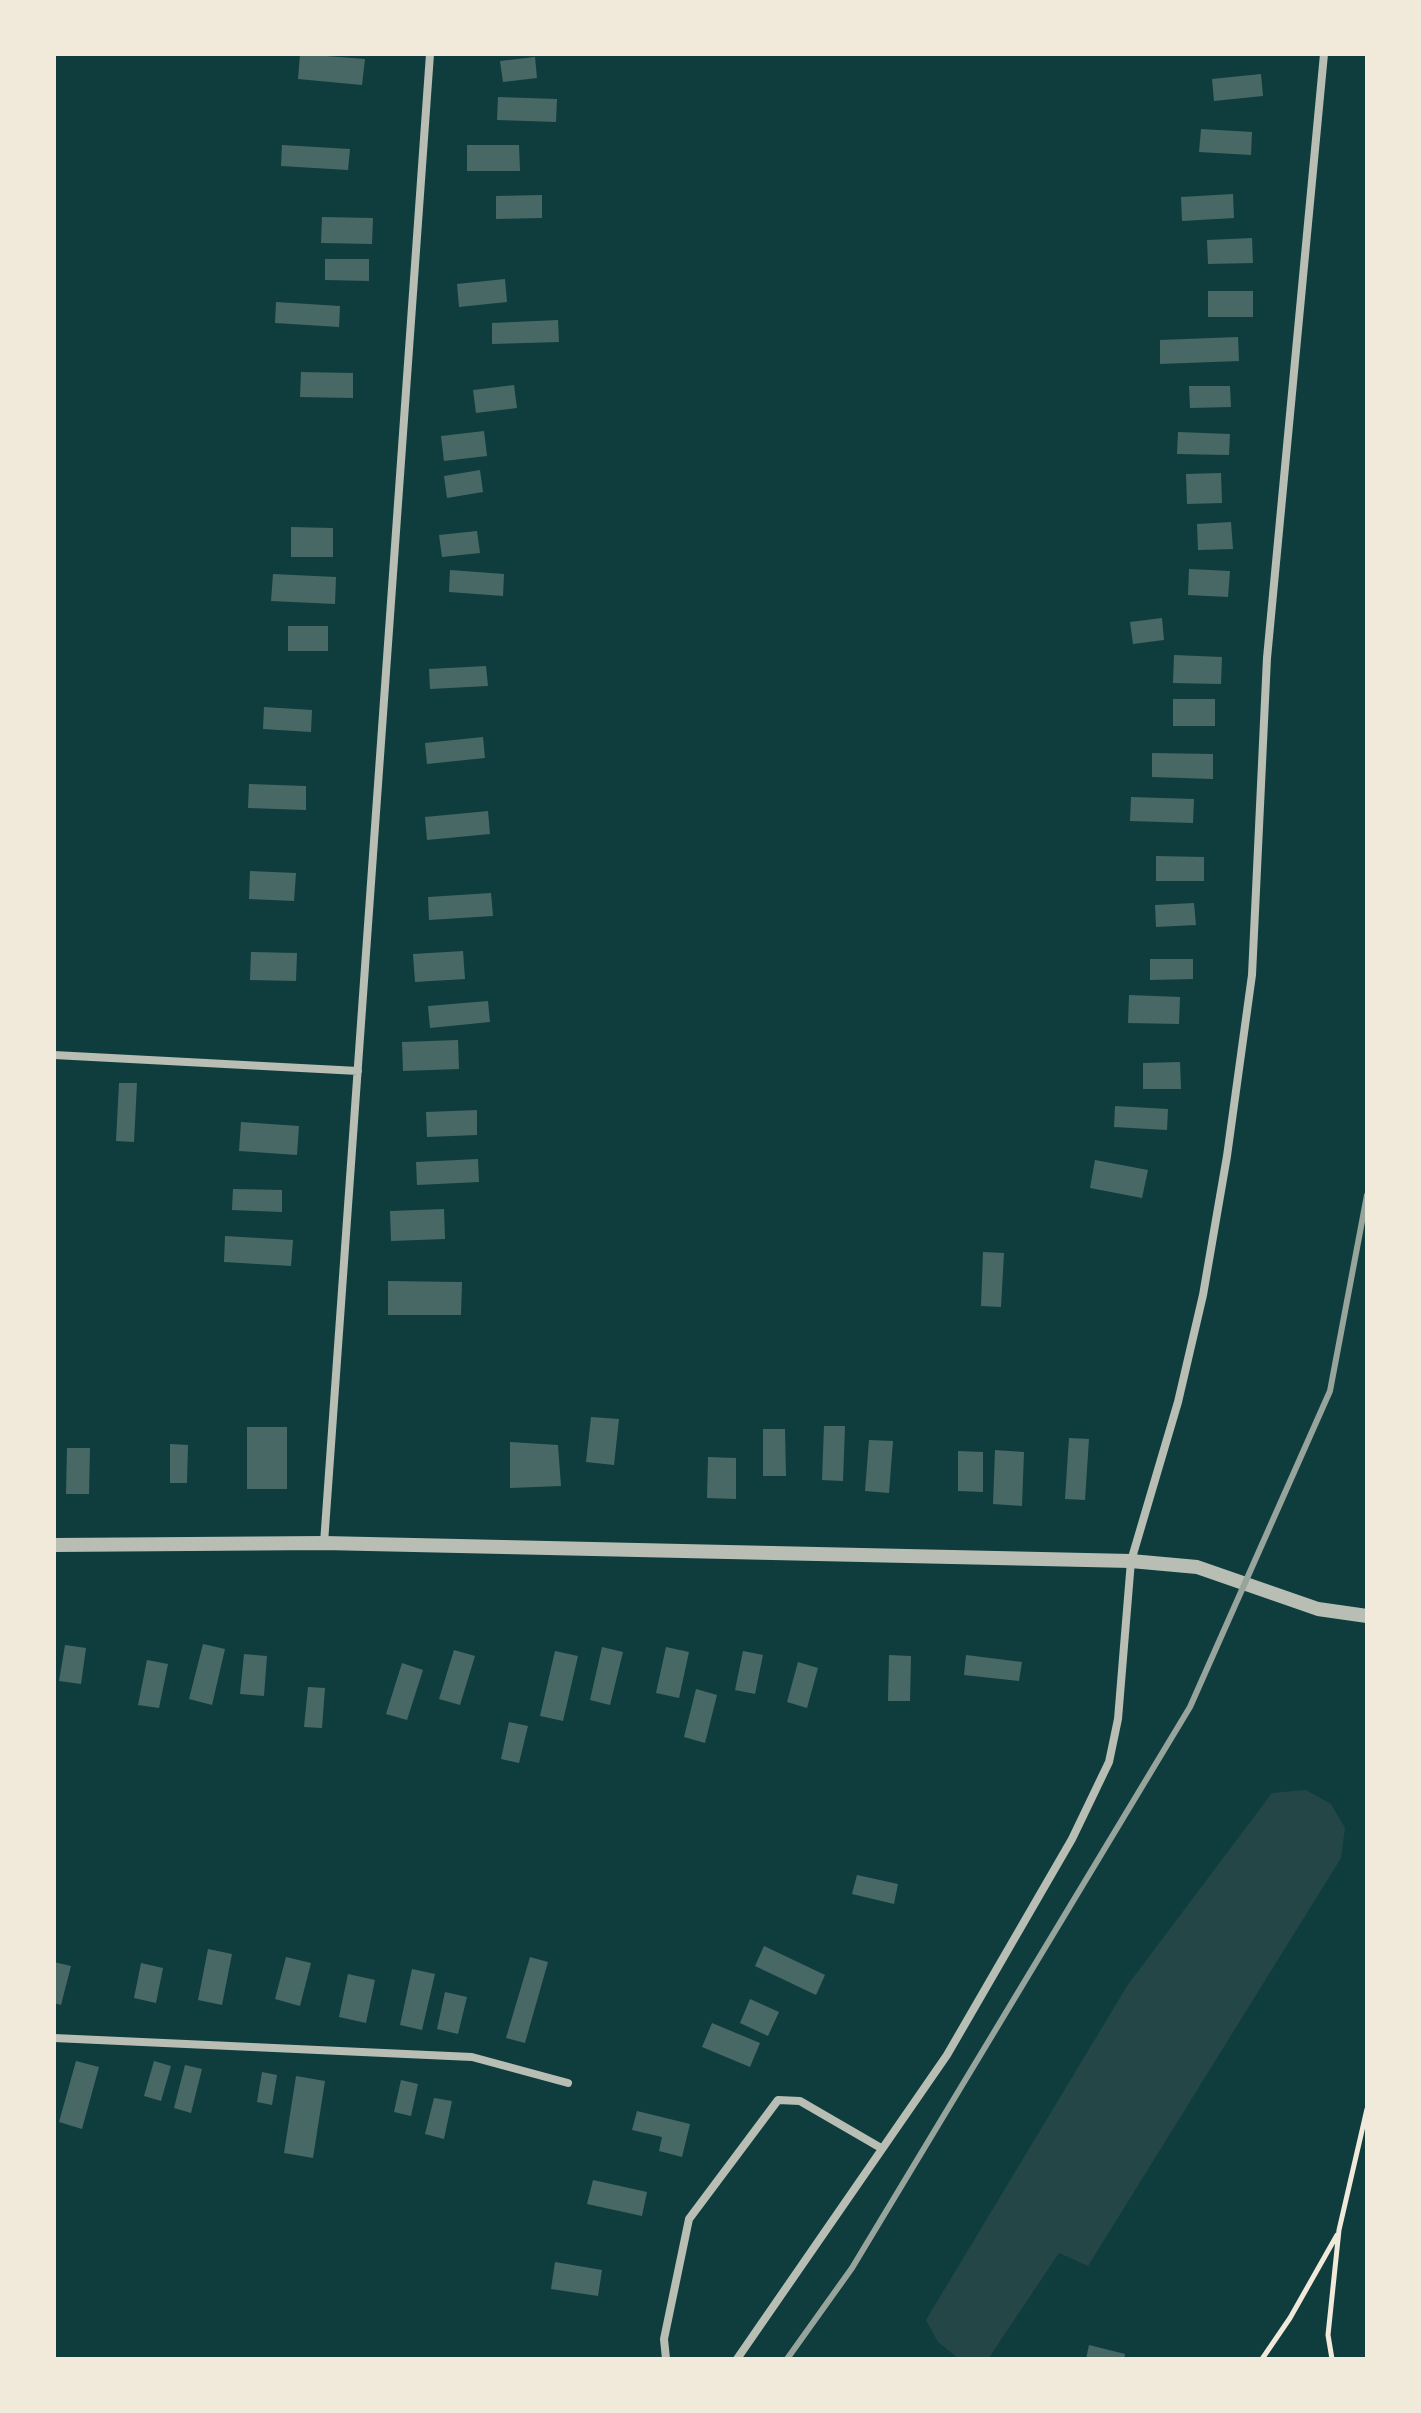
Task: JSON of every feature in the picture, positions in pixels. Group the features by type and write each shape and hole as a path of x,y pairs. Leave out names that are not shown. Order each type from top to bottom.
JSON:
{"street":[{"path":"324,1543 430,54"},
{"path":"737,2359 947,2055 1072,1839 1109,1762 1118,1719 1131,1561 1178,1402 1203,1295 1227,1156 1252,975 1267,658 1324,54"},
{"path":"54,1055 358,1071"},
{"path":"54,1545 324,1543 1131,1561 1197,1567 1318,1609 1367,1616"},
{"path":"54,2038 472,2057 568,2083"},
{"path":"666,2359 664,2339 689,2219 778,2100 800,2101 881,2148"}],"path":[{"path":"1332,2359 1328,2335 1339,2230 1367,2109"},
{"path":"1262,2359 1290,2318 1339,2230"}],"shaded area":[{"path":"1306,1790 1331,1804 1345,1828 1341,1858 1088,2266 1059,2253 988,2359 959,2359 938,2342 926,2320 1127,1986 1272,1793"}],"building":[{"path":"300,54 365,59 362,85 298,79"},
{"path":"535,57 537,78 503,82 500,61"},
{"path":"1261,74 1263,96 1214,101 1212,79"},
{"path":"498,97 557,99 556,122 497,120"},
{"path":"1201,129 1252,132 1251,155 1199,152"},
{"path":"282,145 350,149 348,170 281,166"},
{"path":"467,145 519,145 520,171 467,171"},
{"path":"1233,194 1234,218 1182,221 1181,197"},
{"path":"542,195 542,218 496,219 496,196"},
{"path":"322,217 373,218 372,244 321,243"},
{"path":"1252,238 1253,263 1208,264 1207,240"},
{"path":"325,259 369,259 369,281 325,280"},
{"path":"505,279 507,302 459,307 457,284"},
{"path":"1208,291 1253,291 1253,317 1208,317"},
{"path":"276,302 340,306 339,327 275,323"},
{"path":"558,320 559,342 492,344 492,323"},
{"path":"1238,337 1239,361 1160,364 1160,340"},
{"path":"301,372 353,373 353,398 300,397"},
{"path":"514,385 517,408 476,413 473,390"},
{"path":"1189,386 1230,386 1231,407 1190,408"},
{"path":"484,431 487,456 444,461 441,436"},
{"path":"1178,432 1230,434 1229,455 1177,454"},
{"path":"480,470 483,492 447,498 444,476"},
{"path":"1221,473 1222,503 1187,504 1186,474"},
{"path":"1231,522 1233,549 1198,550 1197,524"},
{"path":"291,527 333,528 333,557 291,557"},
{"path":"477,531 480,553 442,557 439,535"},
{"path":"1189,569 1230,571 1228,597 1188,595"},
{"path":"450,570 504,574 503,596 449,592"},
{"path":"273,574 336,577 335,604 271,601"},
{"path":"1162,618 1164,640 1133,644 1130,622"},
{"path":"288,626 328,626 328,651 288,651"},
{"path":"1174,655 1222,657 1221,684 1173,683"},
{"path":"486,666 488,686 430,689 429,669"},
{"path":"1173,699 1215,699 1215,726 1173,726"},
{"path":"264,707 312,710 311,732 263,729"},
{"path":"483,737 485,758 427,764 425,743"},
{"path":"1152,753 1213,754 1213,779 1152,777"},
{"path":"249,784 306,786 306,810 248,808"},
{"path":"1131,797 1194,799 1193,823 1130,821"},
{"path":"488,811 490,834 427,840 425,817"},
{"path":"1156,856 1204,857 1204,881 1156,881"},
{"path":"250,871 296,873 294,901 249,899"},
{"path":"491,893 493,916 429,920 428,897"},
{"path":"1194,903 1196,925 1156,927 1155,905"},
{"path":"463,951 465,979 415,982 413,954"},
{"path":"251,952 297,953 296,981 250,980"},
{"path":"1150,959 1193,959 1193,979 1150,980"},
{"path":"1129,995 1180,997 1179,1024 1128,1023"},
{"path":"488,1001 490,1022 430,1028 428,1006"},
{"path":"458,1040 459,1069 403,1071 402,1042"},
{"path":"1180,1062 1181,1089 1143,1089 1143,1063"},
{"path":"119,1083 137,1083 134,1142 116,1141"},
{"path":"1115,1106 1168,1109 1167,1130 1114,1127"},
{"path":"477,1110 477,1135 427,1137 426,1112"},
{"path":"241,1122 299,1126 297,1155 239,1151"},
{"path":"478,1159 479,1182 417,1185 416,1162"},
{"path":"1095,1160 1148,1170 1142,1198 1090,1188"},
{"path":"233,1189 282,1190 282,1212 232,1210"},
{"path":"444,1209 445,1239 391,1241 390,1211"},
{"path":"225,1236 293,1240 291,1266 224,1262"},
{"path":"983,1252 1004,1253 1001,1307 981,1306"},
{"path":"388,1281 462,1282 461,1315 388,1315"},
{"path":"591,1417 619,1419 614,1465 586,1462"},
{"path":"824,1426 845,1426 843,1481 822,1480"},
{"path":"247,1427 287,1427 287,1489 247,1489"},
{"path":"763,1429 785,1429 786,1476 763,1476"},
{"path":"1069,1438 1089,1439 1085,1500 1065,1499"},
{"path":"869,1440 893,1441 889,1493 865,1491"},
{"path":"510,1442 558,1445 561,1486 510,1488"},
{"path":"170,1444 188,1445 187,1483 170,1483"},
{"path":"67,1448 90,1448 89,1494 66,1494"},
{"path":"995,1450 1024,1452 1022,1506 993,1504"},
{"path":"958,1451 983,1452 983,1492 958,1491"},
{"path":"708,1457 736,1458 736,1499 707,1498"},
{"path":"203,1644 225,1649 212,1705 189,1699"},
{"path":"65,1645 86,1648 81,1684 59,1681"},
{"path":"602,1647 623,1652 610,1705 590,1700"},
{"path":"666,1647 689,1652 679,1698 656,1693"},
{"path":"454,1650 475,1656 460,1705 439,1699"},
{"path":"555,1651 578,1656 563,1721 540,1716"},
{"path":"743,1651 763,1655 755,1694 735,1690"},
{"path":"244,1654 267,1656 264,1696 240,1694"},
{"path":"889,1655 911,1656 910,1701 888,1701"},
{"path":"966,1655 1022,1662 1019,1681 964,1675"},
{"path":"147,1660 168,1664 159,1708 138,1705"},
{"path":"798,1662 818,1668 807,1708 787,1702"},
{"path":"402,1663 423,1670 407,1720 386,1714"},
{"path":"308,1687 325,1688 322,1728 304,1727"},
{"path":"696,1689 717,1695 705,1743 684,1737"},
{"path":"509,1722 528,1726 519,1763 501,1759"},
{"path":"857,1875 898,1884 894,1904 852,1894"},
{"path":"764,1946 825,1975 816,1995 755,1966"},
{"path":"208,1949 232,1954 222,2005 198,2000"},
{"path":"286,1957 311,1963 300,2006 275,1999"},
{"path":"530,1957 548,1962 525,2043 506,2038"},
{"path":"54,1962 71,1966 61,2005 54,2003"},
{"path":"141,1963 163,1968 156,2003 134,1998"},
{"path":"412,1969 435,1974 422,2030 400,2025"},
{"path":"348,1974 375,1980 366,2023 339,2017"},
{"path":"445,1992 467,1997 458,2034 437,2029"},
{"path":"750,1999 779,2012 768,2036 740,2023"},
{"path":"712,2023 760,2043 750,2067 702,2047"},
{"path":"76,2061 99,2067 82,2129 59,2122"},
{"path":"154,2061 171,2066 161,2101 144,2096"},
{"path":"185,2065 202,2069 191,2113 174,2108"},
{"path":"262,2072 277,2075 272,2105 257,2102"},
{"path":"296,2076 325,2081 313,2158 284,2153"},
{"path":"401,2080 418,2084 411,2116 394,2112"},
{"path":"434,2098 452,2101 444,2139 425,2134"},
{"path":"637,2111 690,2124 682,2157 659,2151 662,2137 632,2130"},
{"path":"593,2180 647,2192 642,2216 587,2204"},
{"path":"555,2262 602,2270 598,2296 551,2289"},
{"path":"1089,2345 1125,2354 1124,2359 1086,2359"}],"railway":[{"path":"787,2359 852,2268 1190,1707 1330,1391 1367,1195"}]}
